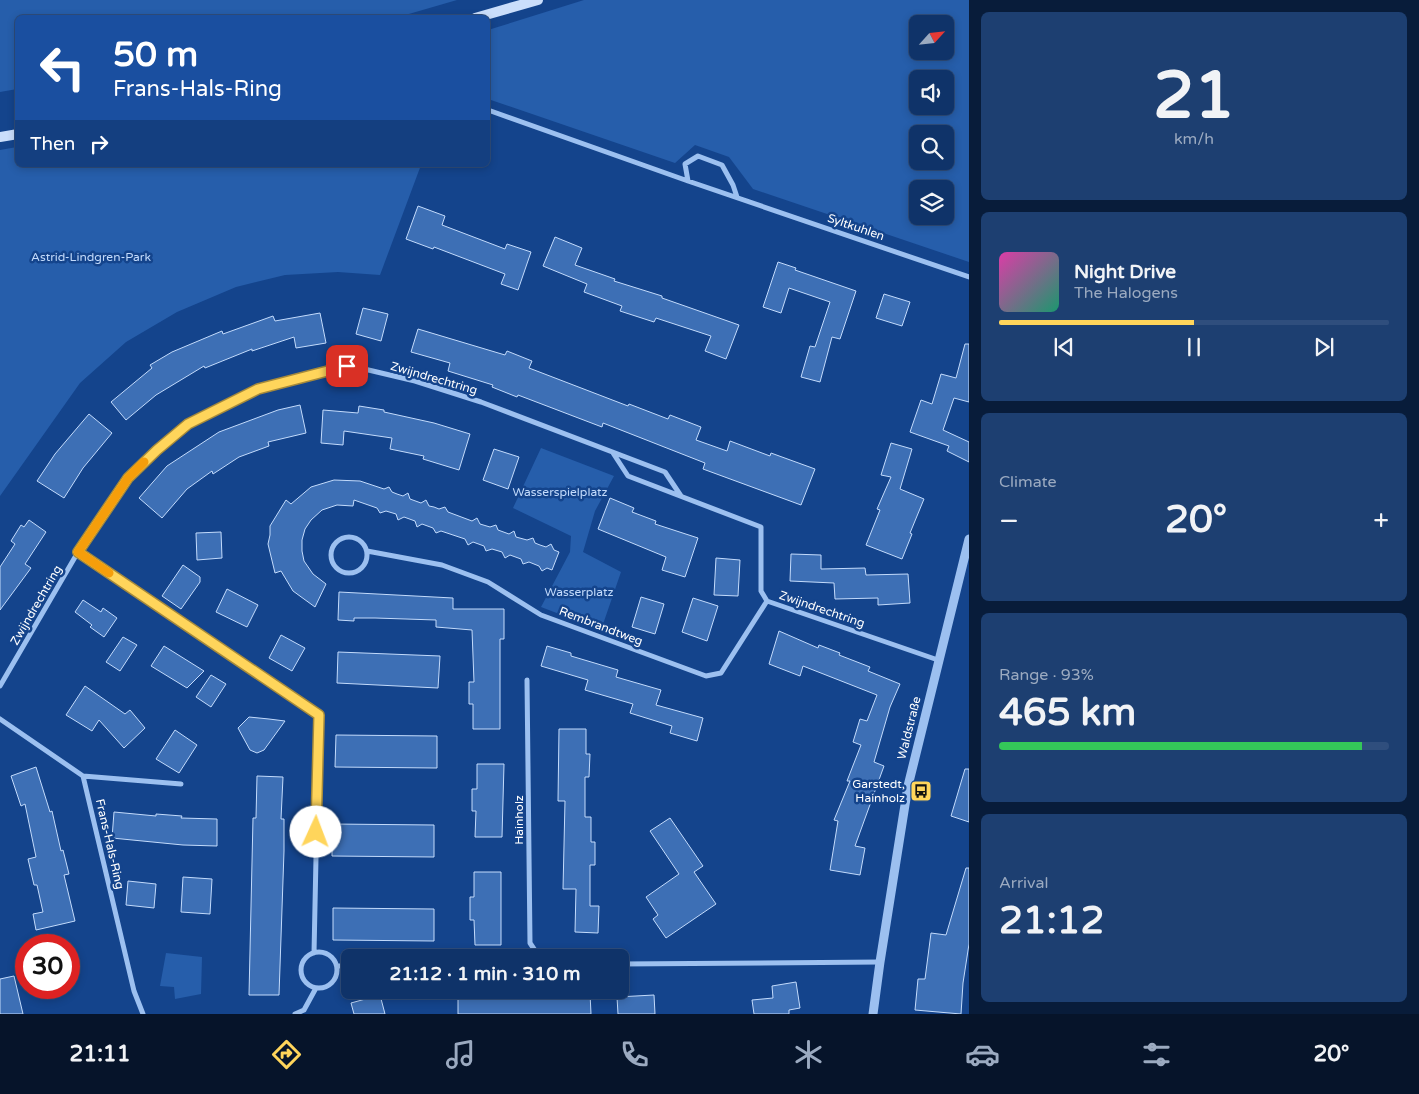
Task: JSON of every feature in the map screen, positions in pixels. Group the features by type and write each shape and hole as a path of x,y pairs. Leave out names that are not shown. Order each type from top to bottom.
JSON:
{"main road":[{"path":"486,15 538,0"},
{"path":"0,137 15,134"}],"street":[{"name":"Syltkuhlen","path":"490,111 969,277"},
{"path":"688,181 685,164 698,156 722,165 737,197"},
{"name":"Zwijndrechtring","path":"0,686 78,552 128,478 188,424 258,389 347,366 416,381 481,402 665,472 681,496"},
{"name":"Zwijndrechtring","path":"613,453 628,476 761,527 761,591 767,601 938,660"},
{"name":"Rembrandtweg","path":"367,551 366,562 359,570 348,573 338,570 331,560 331,548 339,539 350,536 361,541 367,551 442,565 488,582 542,615 706,676 721,673 767,601"},
{"name":"Waldstraße","path":"873,1014 908,786 938,660 966,561 969,539"},
{"path":"78,552 319,715 314,953"},
{"name":"Hainholz","path":"528,680 530,943 534,949"},
{"path":"0,719 83,776 181,784"},
{"name":"Frans-Hals-Ring","path":"83,776 134,991 143,1014"},
{"path":"314,953 330,956 337,966 336,978 322,988 316,988 306,982 302,971 305,960 314,953"},
{"path":"629,964 880,962"},
{"path":"294,1014 304,1010 316,988"}],"green space":[{"path":"0,0 457,0 405,15 15,15 15,89 0,92"},
{"path":"584,0 969,0 969,262 753,189 729,157 695,145 675,163 490,100 490,29"},
{"name":"Astrid-Lindgren-Park","path":"15,147 15,167 420,167 380,275 338,272 285,275 236,287 177,312 126,342 80,383 0,496 0,150"},
{"name":"Wasserspielplatz","path":"541,448 614,476 595,511 583,552 621,572 601,630 541,607 570,552 571,536 513,508"},
{"path":"166,953 202,957 201,994 175,999 174,987 160,986"}],"building":[{"path":"418,206 445,216 442,225 505,249 507,244 531,252 518,290 501,284 505,274 434,247 433,249 406,239"},
{"path":"555,237 582,248 575,265 615,279 614,281 662,296 662,298 739,325 726,359 705,351 711,336 656,318 654,322 620,311 622,306 584,292 587,284 543,266"},
{"path":"778,262 796,268 795,270 856,291 840,339 832,337 820,382 801,377 810,346 815,347 830,302 789,288 781,313 763,307"},
{"path":"884,294 910,302 902,326 876,318"},
{"path":"363,308 388,314 381,341 356,334"},
{"path":"320,313 326,343 296,348 294,337 252,351 252,349 205,368 204,366 156,395 126,420 111,402 152,368 150,365 172,352 222,331 223,334 273,316 275,321"},
{"path":"418,329 505,355 507,351 532,361 529,368 628,406 629,404 668,419 670,415 701,427 696,440 727,451 730,441 770,456 771,453 815,469 801,505 703,469 705,463 603,423 602,427 518,395 517,397 492,387 493,385 448,371 450,363 411,352"},
{"path":"965,344 969,344 969,402 954,398 943,430 969,442 969,462 947,451 949,446 910,432 921,400 932,404 941,374 956,378"},
{"path":"300,405 306,433 268,442 269,446 239,457 213,474 212,471 187,489 162,518 139,498 167,466 219,432 278,410"},
{"path":"359,406 384,410 384,412 434,423 470,434 459,470 423,459 424,456 390,449 392,438 344,431 343,445 321,443 323,410 358,413"},
{"path":"89,414 112,433 83,468 64,498 37,481 55,454"},
{"path":"891,443 912,449 900,489 924,499 902,559 866,545 880,510 877,509 891,477 881,475"},
{"path":"494,449 519,457 508,489 483,480"},
{"path":"334,480 360,481 384,489 389,487 392,492 403,496 408,493 410,499 421,503 426,500 429,506 439,509 445,507 448,512 472,521 477,518 480,524 490,527 496,525 498,530 509,534 514,531 516,537 527,540 533,538 535,543 546,547 551,544 554,550 559,552 552,570 547,568 542,571 539,566 529,562 523,564 521,559 510,555 505,558 502,552 492,549 486,551 484,546 473,542 468,545 465,539 441,531 436,533 433,528 422,524 417,527 415,521 404,517 398,520 396,514 386,511 380,513 377,508 354,500 353,506 337,505 322,510 311,520 305,529 302,540 304,561 313,574 326,584 315,607 293,591 281,571 275,573 268,544 270,526 286,500 291,504 311,487"},
{"path":"610,498 634,508 632,512 656,521 655,524 698,538 685,577 662,570 666,557 598,529"},
{"path":"29,520 46,532 25,564 31,568 0,610 0,567 15,544 11,541 21,525 24,527"},
{"path":"221,532 222,558 197,560 196,533"},
{"path":"791,554 821,555 821,569 865,568 866,575 908,574 910,603 878,605 878,598 835,599 834,583 790,581"},
{"path":"716,558 740,560 738,596 714,595"},
{"path":"183,565 200,577 200,582 181,609 162,596"},
{"path":"227,589 258,605 247,627 216,612"},
{"path":"339,592 453,598 453,609 504,609 504,639 500,639 500,729 473,729 473,704 469,704 469,682 474,682 472,630 436,627 436,620 354,618 354,621 338,620"},
{"path":"641,597 664,604 655,634 632,627"},
{"path":"693,598 718,606 707,641 682,632"},
{"path":"83,600 101,612 103,608 117,618 104,637 90,627 92,625 75,612"},
{"path":"779,631 818,648 819,645 840,653 839,655 870,667 868,671 900,684 890,707 874,762 884,766 855,846 865,848 860,875 830,870 838,821 834,820 850,781 847,781 861,745 853,742 860,719 867,721 877,695 803,666 800,676 769,664"},
{"path":"281,635 305,648 292,671 269,658"},
{"path":"123,637 137,645 120,671 106,662"},
{"path":"164,646 204,671 187,688 151,666"},
{"path":"547,646 571,653 571,656 618,670 616,677 661,690 656,705 703,718 697,741 670,733 672,726 630,713 633,704 585,690 588,680 541,666"},
{"path":"338,652 440,656 438,688 337,683"},
{"path":"211,675 226,684 211,707 196,697"},
{"path":"85,686 125,714 130,710 145,728 124,748 99,720 92,731 66,715"},
{"path":"249,717 285,721 264,750 257,753 250,750 238,728"},
{"path":"559,729 586,729 586,754 590,754 589,777 585,777 585,817 591,817 591,842 595,842 595,865 590,865 590,906 599,906 598,933 575,932 576,889 563,889 565,801 558,801"},
{"path":"175,730 197,745 179,773 156,759"},
{"path":"336,735 437,736 437,768 335,767"},
{"path":"477,764 504,764 502,837 475,837 476,811 472,811 472,789 477,789"},
{"path":"36,767 50,812 52,811 61,851 63,850 69,874 64,875 75,921 36,930 33,914 43,912 37,885 34,885 28,859 36,857 25,804 21,806 11,776"},
{"path":"965,769 969,769 969,822 951,816"},
{"path":"257,776 283,777 281,819 284,819 284,851 279,995 249,995 253,818 256,818"},
{"path":"114,812 217,819 217,846 183,845 112,838"},
{"path":"670,818 703,866 694,872 716,904 666,938 653,919 658,915 646,897 679,874 650,831"},
{"path":"332,824 434,825 434,857 332,856"},
{"path":"966,868 969,868 969,944 963,983 961,1014 915,1010 918,979 925,979 931,933 946,935"},
{"path":"474,872 501,872 501,945 475,945 474,920 470,920 470,897 474,897"},
{"path":"183,877 212,879 210,914 181,912"},
{"path":"128,881 156,884 154,908 126,905"},
{"path":"333,908 434,909 434,941 333,940"},
{"path":"14,976 15,999 19,999 23,1014 0,1014 0,979"},
{"path":"796,982 800,1008 789,1010 789,1014 754,1014 752,1000 773,998 772,986"},
{"path":"654,995 655,1014 618,1014 617,999 629,999 629,996"},
{"path":"366,999 381,999 385,1014 354,1014 351,1003"},
{"path":"458,999 590,999 591,1014 458,1014"}],"slow traffic":[{"path":"109,573 78,552 128,478 144,462"}],"place":[{"name":"Garstedt, Hainholz","path":"921,791"}],"route":[{"path":"316,832 319,715 78,552 128,478 188,424 258,389 347,366"}],"park label":[{"name":"Wasserplatz","path":"579,592"}]}
